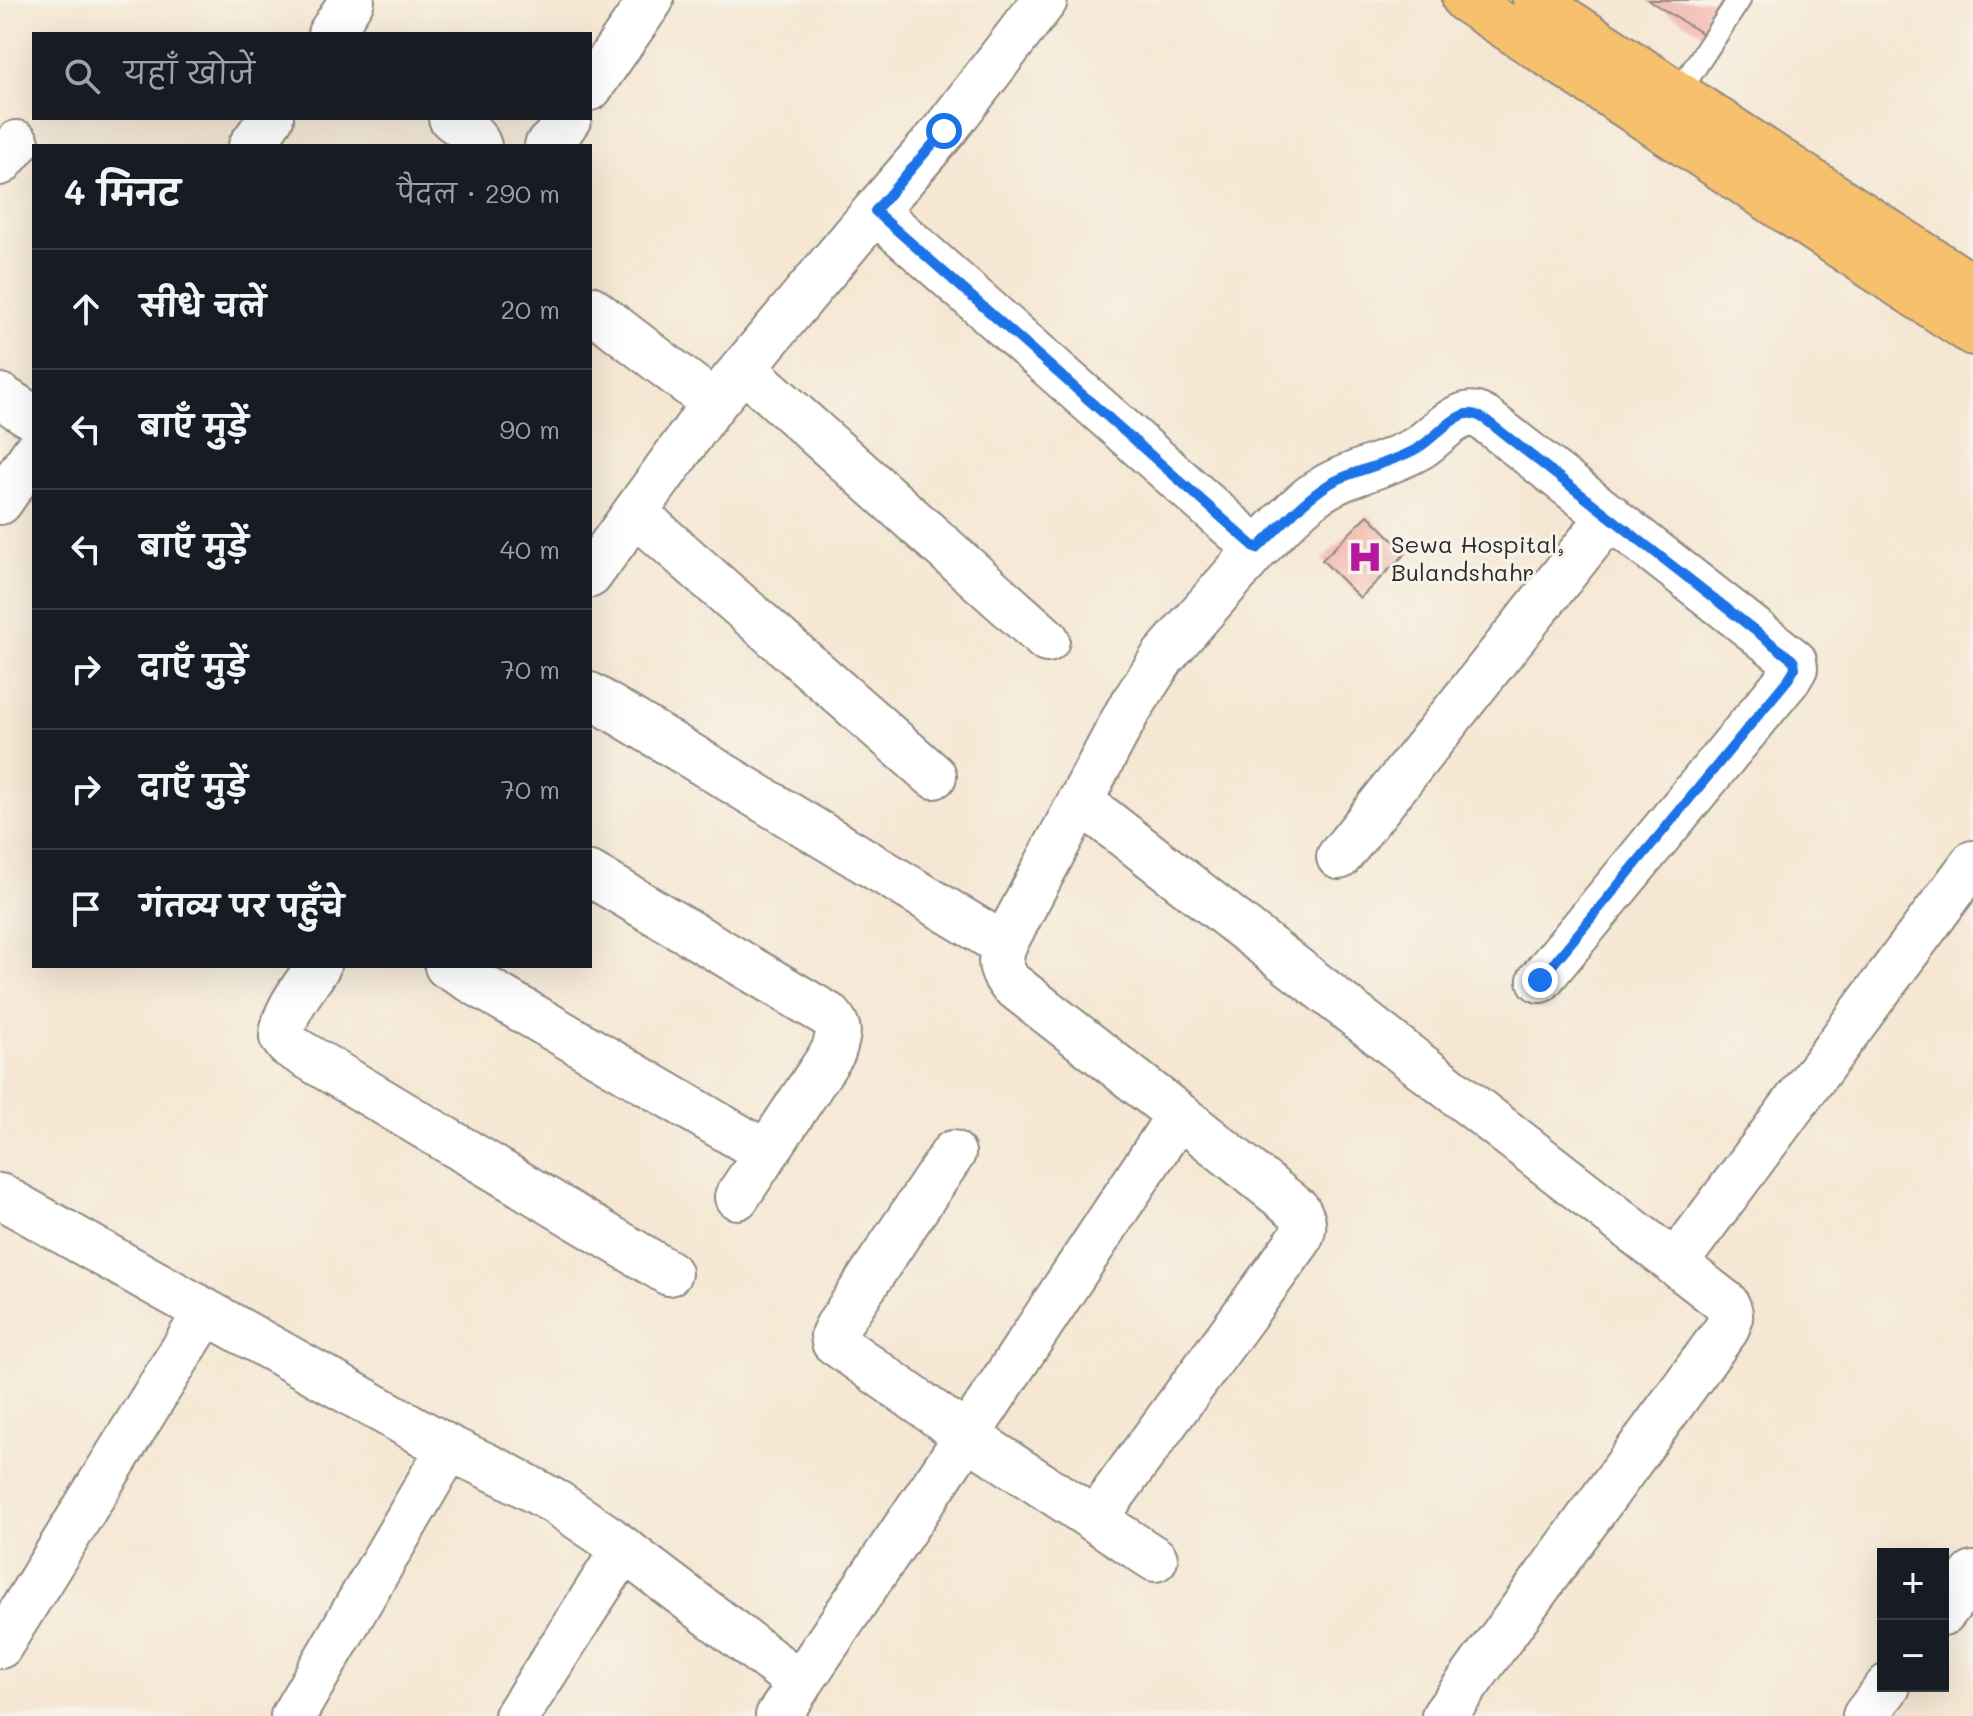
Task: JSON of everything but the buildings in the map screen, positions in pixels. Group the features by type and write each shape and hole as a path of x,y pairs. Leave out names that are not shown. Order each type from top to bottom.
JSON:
{"main road":[{"path":"1465,0 1973,333"},
{"path":"1535,0 1973,287"}],"street":[{"path":"592,85 651,0"},
{"path":"592,571 614,525 944,131 1045,0"},
{"path":"252,144 270,120"},
{"path":"454,120 479,144"},
{"path":"549,144 568,120"},
{"path":"875,211 1257,549"},
{"path":"592,310 714,403"},
{"path":"743,368 1047,640"},
{"path":"0,396 32,417"},
{"path":"1095,1519 1299,1240 1304,1221 1298,1210 1010,983 1001,972 1000,958 1004,945 1128,711 1163,657 1257,549 1310,498 1332,483 1391,462 1420,447 1464,415 1476,414 1486,420 1794,661 1795,668 1780,691 1540,980"},
{"path":"1339,857 1610,516"},
{"path":"614,525 934,776"},
{"path":"592,696 1004,945"},
{"path":"1080,801 1726,1303 1731,1311 1726,1330 1444,1716"},
{"path":"1675,1264 1973,863"},
{"path":"592,875 830,1016 837,1024 838,1035 833,1052 737,1197"},
{"path":"317,968 282,1027 282,1037 288,1045 669,1273"},
{"path":"450,968 765,1152"},
{"path":"0,1196 449,1448 557,1503 623,1550 789,1699 1179,1115"},
{"path":"953,1153 833,1335 834,1342 967,1436 1155,1559"},
{"path":"0,1646 206,1312"},
{"path":"293,1716 449,1448"},
{"path":"517,1716 623,1550"},
{"path":"1949,1605 1973,1574"},
{"path":"1865,1716 1883,1692"}],"lane":[{"path":"1678,93 1739,0"}],"place":[{"name":"Sewa Hospital, Bulandshahr","path":"1365,557"}],"route":[{"path":"944,131 875,211 1257,549 1310,498 1332,483 1391,462 1420,447 1454,420 1476,414 1794,661 1795,668 1789,678 1540,980"}]}
